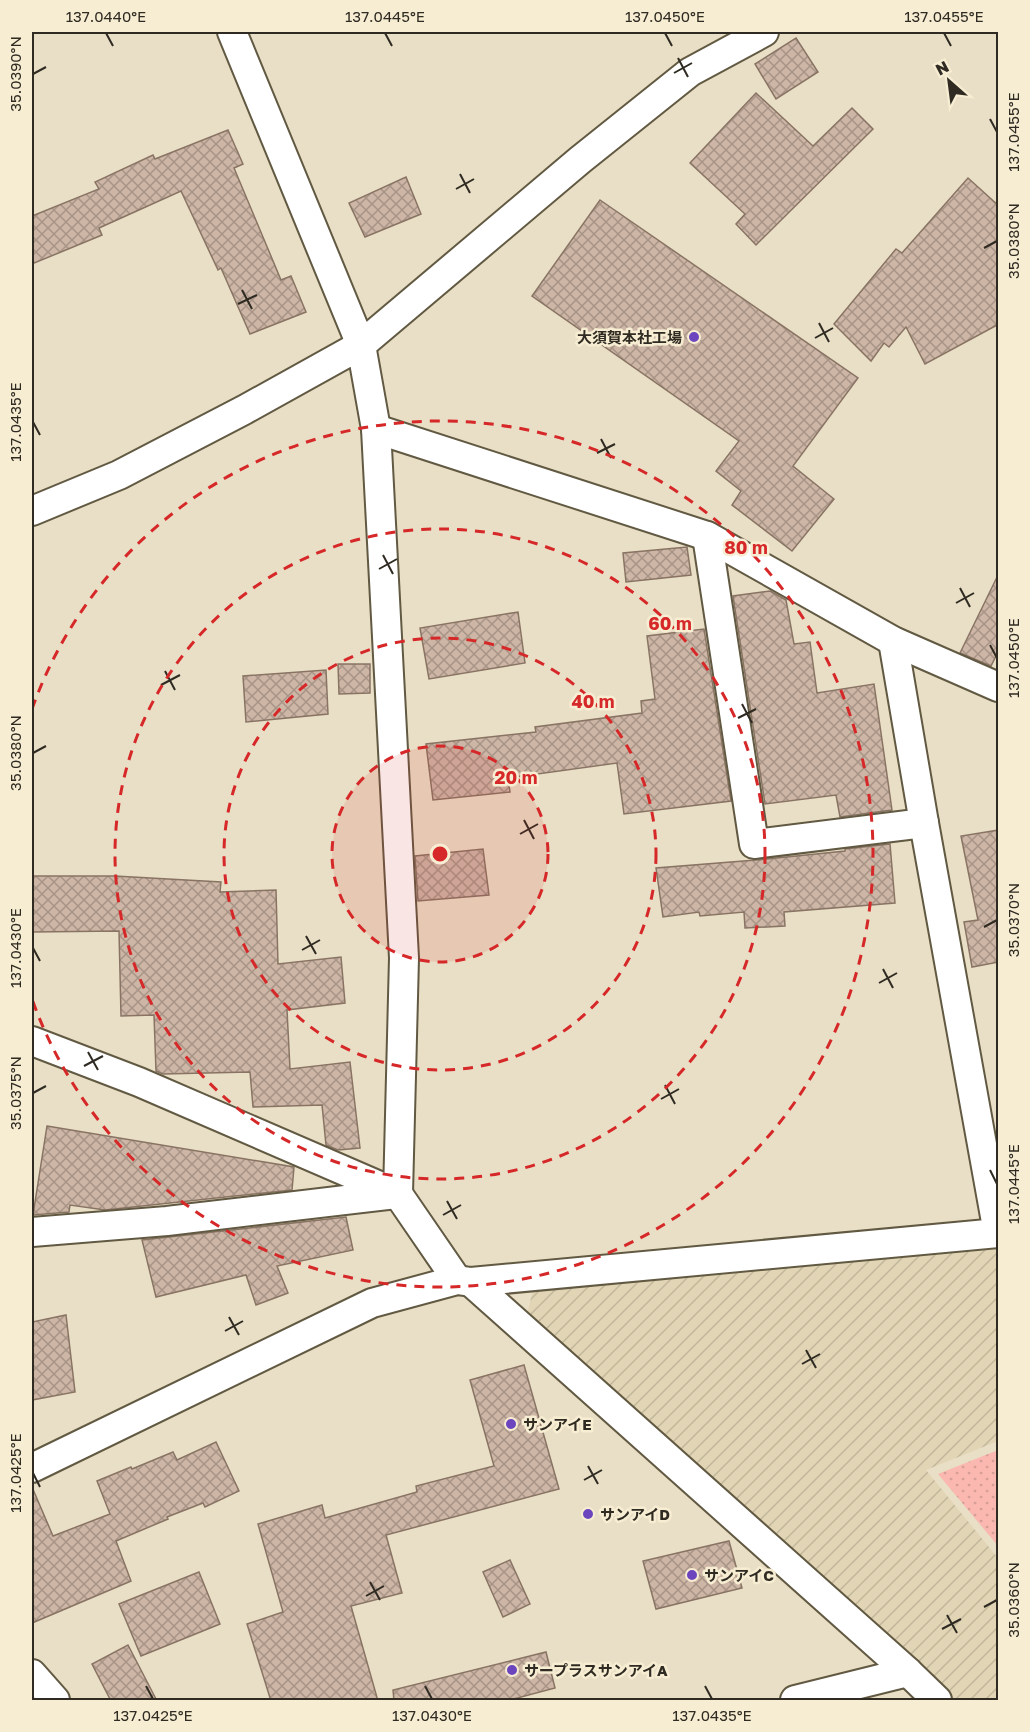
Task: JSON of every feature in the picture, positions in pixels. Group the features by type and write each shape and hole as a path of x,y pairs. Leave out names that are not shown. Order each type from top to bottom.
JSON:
{"street":[{"path":"232,32 361,345 376,429 404,958 398,1194"},
{"path":"32,511 119,475 244,410 361,345 580,160 690,72 764,32"},
{"path":"376,429 707,536 893,641 999,687"},
{"path":"707,536 754,844 924,823"},
{"path":"32,1468 372,1303 464,1281 998,1233 893,641"},
{"path":"32,1041 139,1082 398,1194 464,1281 908,1672 937,1701"},
{"path":"32,1232 167,1221 398,1194"},
{"path":"795,1701 908,1672"},
{"path":"32,1674 56,1701"}],"shaded area":[{"path":"998,1249 998,1441 926,1470 998,1558 998,1700 955,1700 527,1315 533,1289"},
{"path":"998,1450 998,1546 938,1474"}],"building":[{"path":"796,38 818,72 776,99 755,64"},
{"path":"756,93 813,146 852,108 873,129 756,245 736,224 745,214 690,163"},
{"path":"228,130 243,164 234,168 281,280 291,276 306,312 250,334 221,268 218,270 181,191 99,228 102,235 32,264 32,216 99,189 95,182 153,155 155,159"},
{"path":"406,177 421,214 365,237 349,203"},
{"path":"968,178 999,206 999,324 925,364 906,327 889,347 884,343 871,361 834,324 896,249 902,253"},
{"name":"大須賀本社工場","path":"600,200 858,378 793,466 834,499 792,551 732,505 741,491 716,471 739,441 532,296"},
{"path":"687,547 691,575 626,582 623,553"},
{"path":"999,573 999,650 991,666 960,653"},
{"path":"770,591 786,600 794,644 810,642 817,693 874,684 892,810 840,817 836,795 765,804 733,596"},
{"path":"518,612 525,663 429,679 420,628"},
{"path":"704,629 731,801 624,814 617,763 508,778 510,792 433,800 426,744 536,732 535,727 642,713 641,701 655,699 647,636"},
{"path":"338,664 370,664 370,693 339,694"},
{"path":"326,670 328,714 246,722 243,676"},
{"path":"999,830 999,962 972,967 964,922 978,920 961,836"},
{"path":"890,844 895,903 784,912 785,926 745,928 744,912 700,916 699,912 663,917 656,868 845,851 845,849"},
{"path":"483,849 489,895 418,901 415,856"},
{"path":"32,876 115,876 221,882 220,892 276,890 278,964 341,957 345,1003 287,1010 290,1069 350,1062 360,1148 338,1150 326,1145 322,1105 253,1107 250,1072 163,1074 156,1071 154,1015 121,1016 119,931 32,932"},
{"path":"47,1126 294,1167 292,1190 105,1210 70,1205 69,1212 33,1215"},
{"path":"346,1217 353,1250 277,1266 288,1293 256,1305 246,1275 156,1297 142,1240"},
{"path":"66,1315 75,1392 32,1400 32,1322"},
{"path":"524,1365 559,1489 386,1535 402,1593 351,1606 378,1701 271,1701 247,1624 283,1612 258,1524 322,1505 325,1518 417,1492 416,1486 494,1466 470,1380"},
{"path":"216,1442 239,1491 205,1507 203,1503 167,1517 168,1519 116,1541 131,1581 32,1623 32,1487 53,1536 110,1514 97,1481 173,1452 177,1460"},
{"name":"サンアイC","path":"729,1541 742,1588 656,1609 643,1561"},
{"path":"510,1560 530,1604 503,1617 483,1572"},
{"path":"199,1572 220,1624 141,1656 119,1604"},
{"path":"128,1645 157,1701 111,1701 92,1664"},
{"name":"サープラスサンアイA","path":"546,1652 555,1688 506,1701 394,1701 393,1690"}],"place":[{"name":"大須賀本社工場","path":"694,337"},
{"name":"サンアイE","path":"511,1424"},
{"name":"サンアイD","path":"588,1514"},
{"name":"サンアイC","path":"692,1575"},
{"name":"サープラスサンアイA","path":"512,1670"}]}
